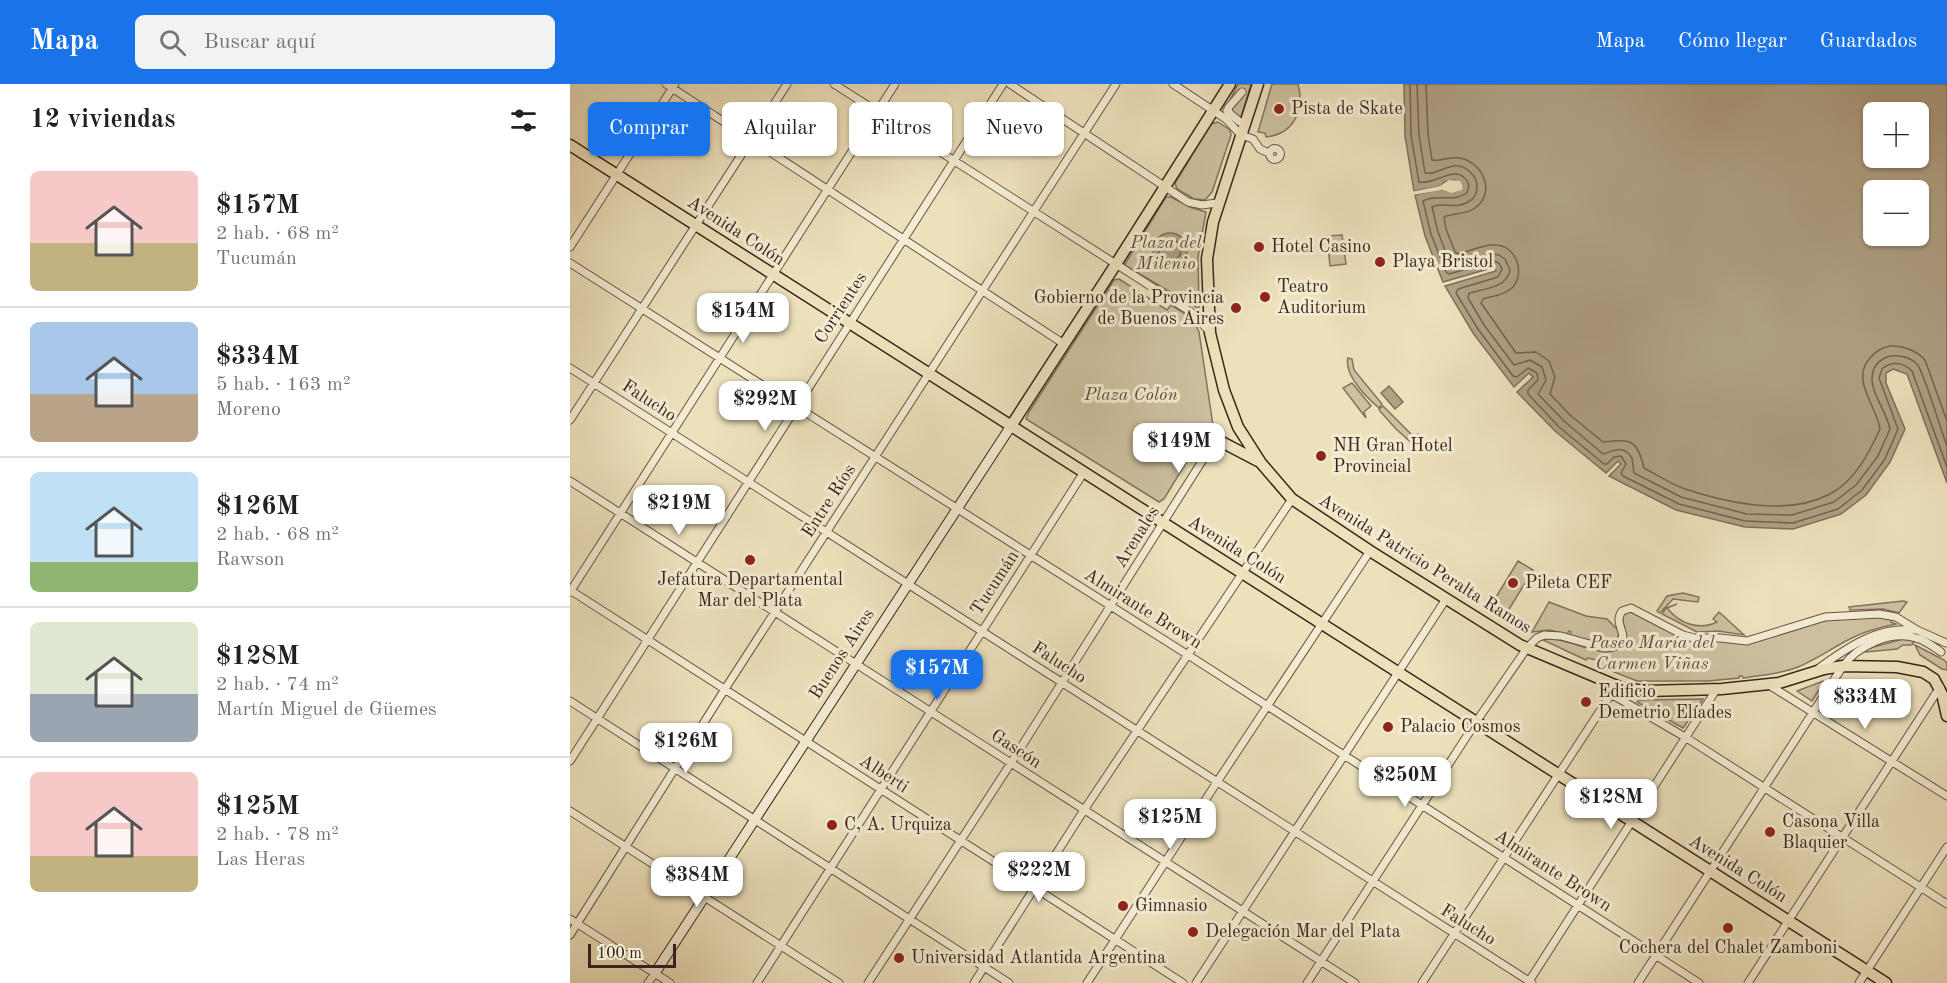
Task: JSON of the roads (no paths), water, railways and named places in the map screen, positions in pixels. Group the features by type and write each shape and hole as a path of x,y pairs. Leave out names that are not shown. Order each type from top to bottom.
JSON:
{"main road":[{"name":"Buenos Aires","path":"1011,426 1165,187 1224,111 1230,84"},
{"name":"Avenida Patricio Peralta Ramos","path":"1258,84 1217,203 1207,259 1210,333 1221,380 1238,427 1261,463 1292,499 1370,551 1527,648 1613,690 1716,690 1769,685 1843,666 1913,669 1929,675 1940,687"},
{"name":"Avenida Colón","path":"570,145 1886,983"},
{"path":"1216,439 1261,463"},
{"path":"1940,687 1947,716"}],"street":[{"path":"775,102 787,84"},
{"path":"834,84 863,102"},
{"path":"883,102 895,84"},
{"name":"Corrientes","path":"570,761 1003,84"},
{"path":"1010,84 1191,203 1208,206 1217,203"},
{"name":"Entre Ríos","path":"570,934 725,689 1116,84"},
{"path":"1173,84 1224,111 1239,122"},
{"path":"570,248 671,85 722,119"},
{"path":"1224,111 1226,119 1241,135 1254,136 1260,149 1269,153"},
{"path":"570,591 849,155"},
{"path":"570,420 740,156"},
{"path":"777,156 1064,344"},
{"path":"948,156 1191,312 1210,333"},
{"name":"Almirante Brown","path":"570,263 1268,706 1698,983"},
{"name":"Falucho","path":"570,368 1529,982"},
{"name":"Buenos Aires","path":"648,983 1011,426"},
{"name":"Arenales","path":"868,983 1011,763 1216,439"},
{"name":"Tucumán","path":"757,983 1084,472"},
{"name":"Gascón","path":"570,481 1355,983"},
{"path":"974,983 1084,810 1292,499"},
{"path":"1087,983 1370,551"},
{"name":"Alberti","path":"570,591 1183,983"},
{"path":"1196,983 1446,599"},
{"path":"1307,983 1476,722 1527,648 1537,638 1549,634 1597,648 1613,647 1623,637 1618,621 1619,616 1622,611 1631,608 1694,639 1720,638 1747,641 1825,617 1872,614 1896,617 1917,630 1946,643"},
{"path":"1814,673 1838,654 1868,637 1894,630 1917,630"},
{"path":"1638,983 1843,666 1853,654 1865,646 1895,637 1917,638 1945,655"},
{"path":"1945,655 1941,646 1946,643"},
{"path":"1769,685 1947,796"},
{"path":"1748,983 1940,687"},
{"path":"1422,983 1613,690 1947,904"},
{"path":"1529,982 1716,690"},
{"path":"570,701 1009,983"},
{"path":"570,811 839,983"},
{"path":"1859,983 1947,847"},
{"path":"570,919 670,983"}],"water":[{"path":"1404,84 1947,84 1947,483 1907,374 1893,369 1886,373 1886,383 1905,429 1890,462 1866,495 1841,514 1793,529 1745,527 1676,510 1609,476 1621,464 1618,461 1606,473 1555,431 1517,392 1533,377 1529,373 1514,387 1473,333 1445,286 1496,271 1495,267 1443,282 1425,236 1415,195 1438,190 1453,192 1463,186 1455,180 1444,182 1441,186 1414,191 1405,136"},
{"path":"1170,233 1182,238 1187,250 1182,262 1170,267 1158,262 1153,250 1158,238"},
{"path":"1389,386 1403,402 1395,409 1381,393"}],"place":[{"name":"Pista de Skate","path":"1279,109"},
{"name":"Hotel Casino","path":"1259,247"},
{"name":"Playa Bristol","path":"1380,262"},
{"name":"Teatro Auditorium","path":"1265,297"},
{"name":"Gobierno de la Provincia de Buenos Aires","path":"1236,308"},
{"name":"NH Gran Hotel Provincial","path":"1321,456"},
{"name":"Jefatura Departamental Mar del Plata","path":"750,560"},
{"name":"Pileta CEF","path":"1513,583"},
{"name":"Edificio Demetrio Elíades","path":"1586,702"},
{"name":"Palacio Cosmos","path":"1388,727"},
{"name":"C, A. Urquiza","path":"832,825"},
{"name":"Casona Villa Blaquier","path":"1770,832"},
{"name":"Gimnasio","path":"1123,906"},
{"name":"Cochera del Chalet Zamboni","path":"1728,928"},
{"name":"Delegación Mar del Plata","path":"1193,932"},
{"name":"Universidad Atlantida Argentina","path":"899,958"}],"park label":[{"name":"Plaza del Milenio","path":"1166,253"},
{"name":"Plaza Colón","path":"1131,395"},
{"name":"Paseo María del Carmen Viñas","path":"1652,653"}]}
